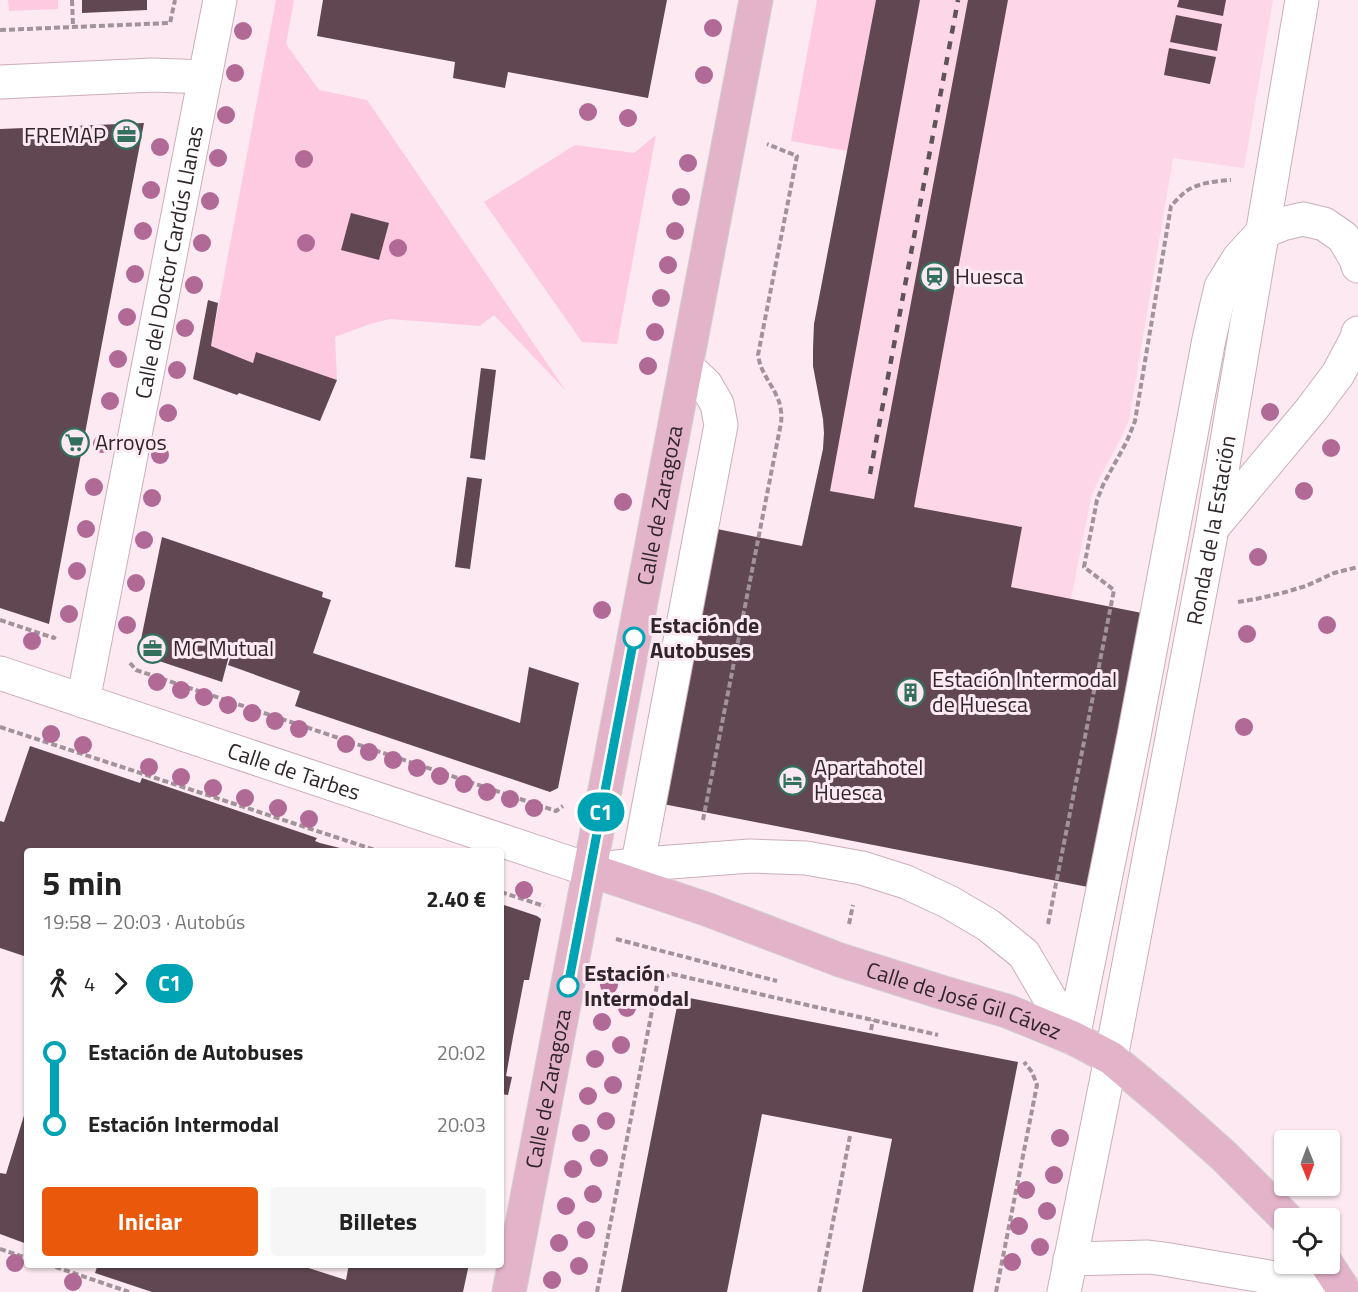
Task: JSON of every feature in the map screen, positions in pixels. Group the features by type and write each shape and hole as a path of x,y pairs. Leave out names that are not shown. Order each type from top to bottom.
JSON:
{"main road":[{"name":"Calle de Zaragoza","path":"509,1292 756,0"},
{"name":"Calle de José Gil Cávez","path":"590,870 706,909 840,960 1006,1011 1073,1038 1111,1058 1224,1156 1276,1208"}],"street":[{"name":"Calle del Doctor Cardús Llanas","path":"83,701 220,0"},
{"name":"Ronda de la Estación","path":"1064,1292 1198,607 1302,0"},
{"path":"0,82 153,75 205,77"},
{"path":"1073,1038 1221,287 1239,258 1263,232 1303,219 1324,224 1343,237 1358,266"},
{"path":"1212,529 1338,374 1358,333"},
{"path":"644,864 639,852 721,425 717,404 706,385 686,366"},
{"name":"Calle de Tarbes","path":"0,673 590,870"},
{"path":"590,870 750,856 806,858 862,868 906,882 949,902 988,925 1024,954 1073,1038"},
{"path":"1070,1258 1156,1258 1338,1282"}],"path":[{"path":"72,0 73,27"},
{"path":"0,30 170,23 175,0"},
{"path":"711,823 702,824 782,415 778,399 765,378 758,355 797,156 766,144 768,133"},
{"path":"1038,918 1048,925 1114,590 1084,567 1097,500 1135,421 1171,206 1185,192 1199,185 1234,179"},
{"path":"1198,607 1282,593 1306,586 1334,573 1358,567"},
{"path":"0,620 54,638 57,626"},
{"path":"128,660 136,670 556,811 563,806"},
{"path":"0,727 369,848"},
{"path":"579,929 778,981"},
{"path":"597,1292 658,980 672,974 940,1035"},
{"path":"871,1030 873,1020"},
{"path":"996,1292 1037,1085 1032,1072 1018,1057"},
{"path":"819,1292 850,1136"},
{"path":"0,1249 24,1257"},
{"path":"59,1268 129,1292"}],"shaded area":[{"path":"8,0 58,0 58,9 9,11"},
{"path":"276,0 294,0 286,44 319,90 367,100 566,391 494,315 480,326 390,319 335,337 337,380 256,352 253,363 211,346"},
{"path":"817,0 876,0 847,151 791,141"},
{"path":"876,0 1273,0 1244,168 1173,158 1129,420 1091,498 1071,599 1011,587 807,524 823,449 824,433 813,366 814,324"},
{"path":"656,135 617,344 582,342 484,202 575,145 634,153"}],"building":[{"path":"82,0 147,0 147,10 82,13"},
{"path":"323,0 667,0 648,98 508,72 505,88 453,78 455,62 317,36"},
{"path":"876,0 920,0 830,491 874,499 968,0 1008,0 914,507 1022,527 1011,587 1142,613 1088,887 663,804 717,529 802,546 823,449 824,433 813,366 814,324"},
{"path":"1179,0 1226,0 1223,16 1177,7"},
{"path":"1176,15 1222,24 1217,51 1170,42"},
{"path":"1169,48 1216,57 1210,84 1164,75"},
{"path":"144,123 49,624 0,608 0,129"},
{"path":"351,213 389,223 379,260 341,250"},
{"path":"208,300 218,303 211,346 253,363 256,352 337,380 320,421 193,379"},
{"path":"481,368 496,370 485,460 470,458"},
{"path":"467,477 482,479 470,569 455,567"},
{"path":"162,537 323,592 322,597 331,600 313,653 520,723 529,667 579,683 558,788 550,792 295,706 300,691 228,665 231,656 229,656 222,682 138,654"},
{"path":"30,746 140,783 142,778 317,838 315,841 320,843 340,848 24,848 24,956 0,948 0,821 4,822"},
{"path":"504,905 541,919 529,980 524,980 513,1037 506,1076 512,1077 508,1095 504,1094"},
{"path":"679,996 1018,1062 973,1292 862,1292 892,1139 762,1114 727,1292 621,1292"},
{"path":"24,1116 24,1243 0,1234 0,1173 6,1174"},
{"path":"97,1268 308,1268 346,1280 348,1268 468,1268 463,1292 152,1292 95,1273"}],"railway":[{"path":"870,474 958,0"}],"bus line":[{"name":"C1","path":"568,986 634,638"}],"place":[{"name":"FREMAP","path":"127,135"},
{"name":"Huesca","path":"934,276"},
{"name":"Arroyos","path":"74,442"},
{"name":"Estación de Autobuses","path":"634,638"},
{"name":"MC Mutual","path":"152,648"},
{"name":"Estación Intermodal de Huesca","path":"911,692"},
{"name":"Apartahotel Huesca","path":"793,780"},
{"name":"Estación Intermodal","path":"568,986"}]}
